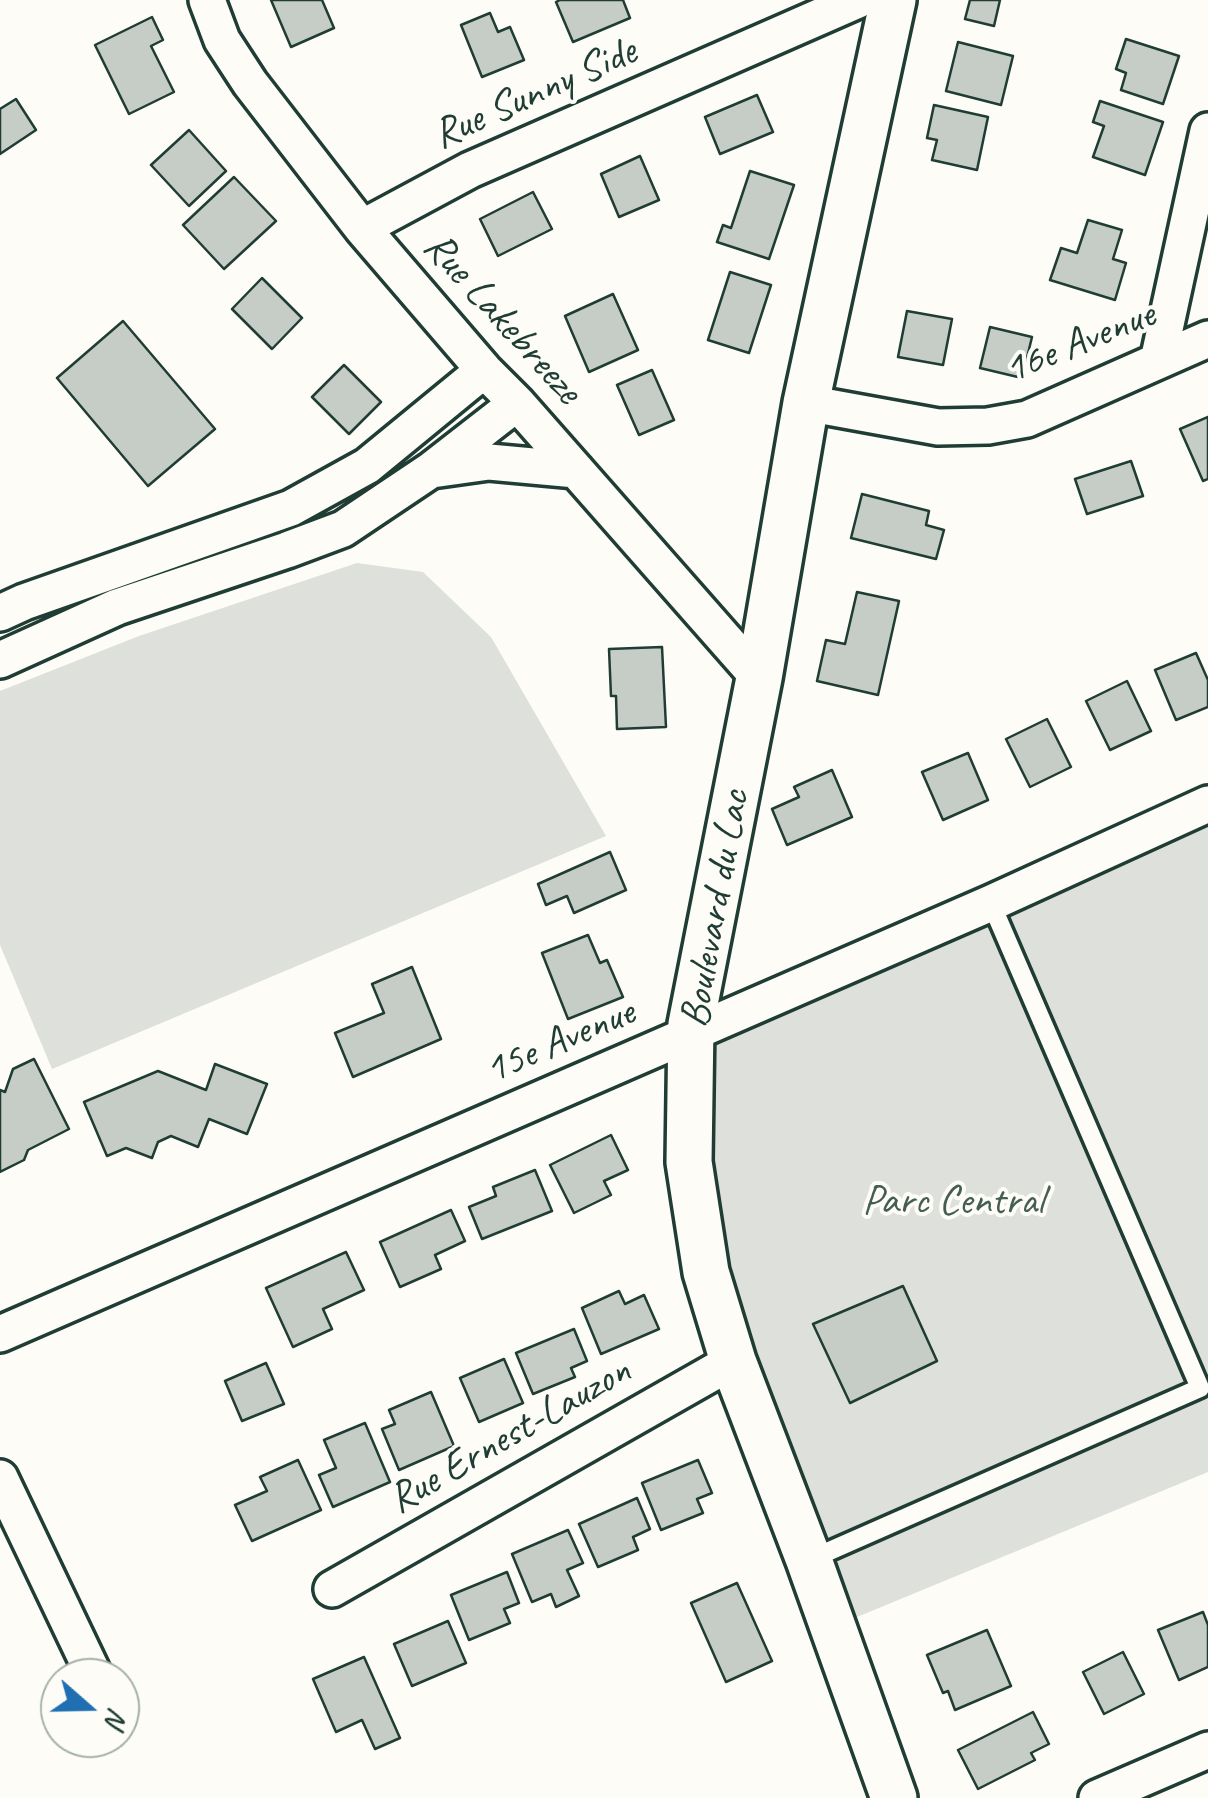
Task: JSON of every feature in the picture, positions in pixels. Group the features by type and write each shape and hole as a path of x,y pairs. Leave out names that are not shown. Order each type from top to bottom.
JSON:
{"street":[{"name":"Rue Lakebreeze","path":"207,0 222,40 250,83 362,228 759,678"},
{"name":"Rue Sunny Side","path":"362,228 470,170 858,0"},
{"name":"Boulevard du Lac","path":"893,0 806,403 759,678 690,1024 689,1162 706,1272 734,1360 894,1798"},
{"path":"1158,360 1208,130"},
{"name":"16e Avenue","path":"806,403 938,427 988,426 1027,418 1208,339"},
{"path":"0,613 291,508 367,466 484,370"},
{"path":"0,660 116,607 343,528 431,470 517,402"},
{"path":"431,470 489,462 576,470"},
{"name":"15e Avenue","path":"0,1334 992,903 1208,804"},
{"name":"Rue Ernest-Lauzon","path":"332,1589 734,1360"},
{"path":"0,1478 86,1658"},
{"path":"1097,1798 1208,1750"}],"lane":[{"path":"809,1560 1200,1388 992,903"}],"green space":[{"path":"357,563 423,572 491,637 606,836 52,1069 0,945 0,691 139,636"},
{"name":"Parc Central","path":"1208,804 1208,1472 828,1629 706,1272 682,1043"}],"building":[{"path":"271,0 322,0 334,28 291,47"},
{"path":"623,0 630,18 573,42 556,2"},
{"path":"970,0 1000,0 994,26 965,19"},
{"path":"490,13 498,32 510,27 524,60 482,77 461,25"},
{"path":"152,17 163,40 151,46 174,92 129,114 95,45"},
{"path":"1126,39 1179,56 1163,104 1121,90 1126,73 1116,69"},
{"path":"958,42 1013,56 1001,105 946,91"},
{"path":"757,95 773,132 720,154 705,117"},
{"path":"16,99 36,130 0,154 0,109"},
{"path":"1100,101 1163,122 1145,175 1093,157 1104,126 1093,122"},
{"path":"934,105 988,117 977,170 932,160 937,140 927,138"},
{"path":"189,130 226,171 189,206 151,165"},
{"path":"640,156 659,200 619,217 601,174"},
{"path":"750,171 794,185 769,259 717,242 723,225 731,228"},
{"path":"234,177 276,221 224,269 183,225"},
{"path":"533,192 552,229 498,256 480,219"},
{"path":"1088,220 1122,230 1113,259 1126,263 1115,300 1050,280 1061,248 1077,253"},
{"path":"730,272 771,285 749,353 708,340"},
{"path":"262,278 302,318 272,349 232,309"},
{"path":"613,294 638,350 589,372 565,316"},
{"path":"907,311 952,319 943,365 898,357"},
{"path":"123,321 215,429 148,486 57,378"},
{"path":"990,327 1032,337 1022,378 980,368"},
{"path":"344,365 381,402 349,434 312,397"},
{"path":"652,370 674,420 639,435 617,385"},
{"path":"1208,417 1208,479 1203,481 1180,429"},
{"path":"1131,461 1143,496 1087,514 1075,479"},
{"path":"862,494 929,511 926,525 944,530 936,559 851,538"},
{"path":"857,592 899,601 878,695 817,681 826,640 845,644"},
{"path":"662,647 666,727 617,729 609,649"},
{"path":"1196,653 1208,680 1208,707 1176,720 1155,670"},
{"path":"1127,681 1151,731 1110,750 1086,701"},
{"path":"1047,719 1071,767 1030,787 1006,739"},
{"path":"968,753 988,800 943,820 922,772"},
{"path":"832,770 852,817 787,845 772,809 799,797 794,787"},
{"path":"610,852 626,890 574,913 567,896 546,905 538,884"},
{"path":"588,935 600,963 607,960 623,997 568,1019 542,953"},
{"path":"412,967 441,1039 353,1077 335,1033 384,1013 372,984"},
{"path":"34,1059 69,1129 28,1150 24,1160 0,1172 0,1090 5,1092 13,1069"},
{"path":"215,1064 267,1084 247,1134 209,1119 198,1147 171,1136 158,1142 152,1158 126,1148 107,1156 84,1102 158,1071 206,1090"},
{"path":"611,1135 628,1170 604,1181 611,1195 574,1213 550,1165"},
{"path":"535,1170 552,1211 482,1239 469,1207 496,1196 493,1187"},
{"path":"451,1210 465,1241 435,1255 441,1269 400,1287 380,1242"},
{"path":"346,1252 364,1290 323,1309 332,1329 293,1347 266,1288"},
{"path":"903,1286 937,1361 850,1403 813,1324"},
{"path":"619,1291 625,1304 644,1295 659,1329 601,1354 582,1308"},
{"path":"574,1329 587,1361 571,1368 575,1377 533,1394 516,1353"},
{"path":"504,1359 523,1403 479,1422 460,1378"},
{"path":"266,1363 284,1404 242,1421 225,1381"},
{"path":"431,1392 454,1446 399,1470 382,1429 395,1424 389,1410"},
{"path":"365,1423 390,1482 333,1507 319,1475 336,1468 324,1440"},
{"path":"298,1460 321,1510 252,1541 235,1505 267,1491 260,1477"},
{"path":"698,1460 712,1493 697,1499 703,1513 661,1530 642,1483"},
{"path":"637,1498 650,1529 633,1537 638,1550 598,1567 579,1524"},
{"path":"568,1530 583,1563 567,1570 579,1596 556,1607 551,1594 532,1602 512,1554"},
{"path":"507,1572 519,1603 504,1609 510,1623 469,1640 451,1595"},
{"path":"737,1583 772,1661 726,1682 691,1603"},
{"path":"1203,1612 1208,1625 1208,1667 1179,1680 1158,1630"},
{"path":"448,1621 466,1663 412,1686 394,1644"},
{"path":"987,1630 1011,1686 955,1710 927,1655"},
{"path":"1123,1652 1144,1694 1104,1714 1083,1672"},
{"path":"364,1657 400,1738 375,1749 362,1720 336,1732 313,1679"},
{"path":"1033,1712 1049,1744 1031,1753 1035,1760 978,1789 958,1750"}]}
